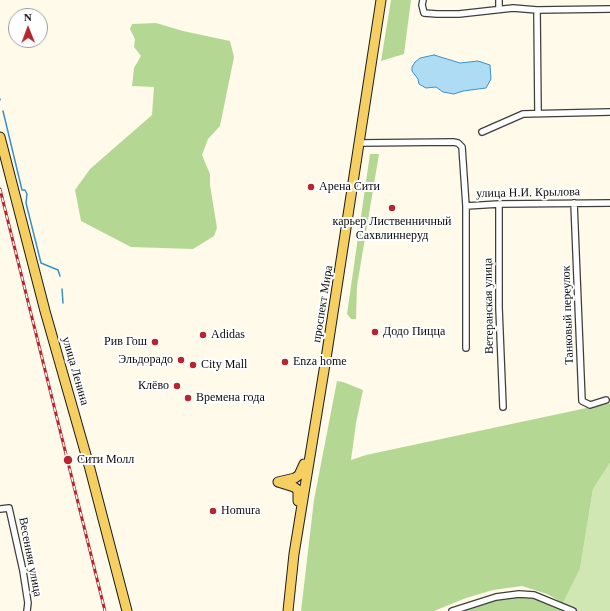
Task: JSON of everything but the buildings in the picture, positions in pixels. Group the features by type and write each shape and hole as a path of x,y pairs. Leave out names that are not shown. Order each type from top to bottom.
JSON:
{"main road":[{"name":"проспект Мира","path":"288,611 298,525 327,352 380,0"},
{"name":"улица Ленина","path":"0,137 45,311 90,469 127,611"},
{"path":"276,482 300,475 312,438"},
{"path":"276,482 305,482"},
{"path":"276,482 294,487 298,490 298,525"}],"street":[{"path":"423,0 422,5 424,13 459,14 513,8 536,10 610,9"},
{"path":"499,0 500,9"},
{"path":"536,10 538,113"},
{"path":"482,132 523,114 610,112"},
{"name":"улица Н.И. Крылова","path":"359,143 458,143 462,147 466,206 499,204 610,203"},
{"name":"Танковый переулок","path":"574,203 582,401 590,405 606,400"},
{"name":"Ветеранская улица","path":"499,204 499,308 503,408"},
{"path":"466,206 466,348"},
{"name":"Весенняя улица","path":"0,510 9,508 23,571 28,604 27,611"},
{"path":"452,611 496,597 519,594 534,595 573,611"}],"green space":[{"path":"391,0 411,0 404,54 381,61"},
{"path":"156,23 183,31 230,41 234,57 220,126 208,139 202,155 210,174 210,185 217,228 214,236 193,249 131,247 81,221 75,190 90,169 152,115 154,87 132,86 134,68 141,56 134,47 135,39 130,29 132,24"},
{"path":"370,154 379,154 357,286 356,319 351,319 347,314"},
{"path":"337,381 363,390 356,423 351,460 366,455 610,403 610,463 593,489 580,569 563,603 547,594 522,586 493,590 466,598 434,611 301,611 314,500"},
{"path":"610,463 610,611 571,611 563,603 580,569 593,489"},
{"path":"518,595 568,608 572,611 461,611 485,602"}],"water":[{"path":"434,55 460,63 478,61 490,65 491,79 486,88 463,91 454,94 443,92 436,87 426,88 419,84 418,79 412,71 412,67 420,58"}],"waterway":[{"path":"3,111 22,190 25,190 27,194 26,203 41,263 58,270 60,276"},
{"path":"62,289 63,303"}],"railway":[{"path":"0,189 105,611"}],"place":[{"name":"Арена Сити","path":"311,187"},
{"name":"карьер Лиственничный Сахвлиннеруд","path":"392,208"},
{"name":"Додо Пицца","path":"375,332"},
{"name":"Adidas","path":"203,335"},
{"name":"Рив Гош","path":"155,342"},
{"name":"Эльдорадо","path":"181,360"},
{"name":"Enza home","path":"285,362"},
{"name":"City Mall","path":"193,365"},
{"name":"Клёво","path":"177,386"},
{"name":"Времена года","path":"188,398"},
{"name":"Сити Молл","path":"68,460"},
{"name":"Homura","path":"213,511"}]}
